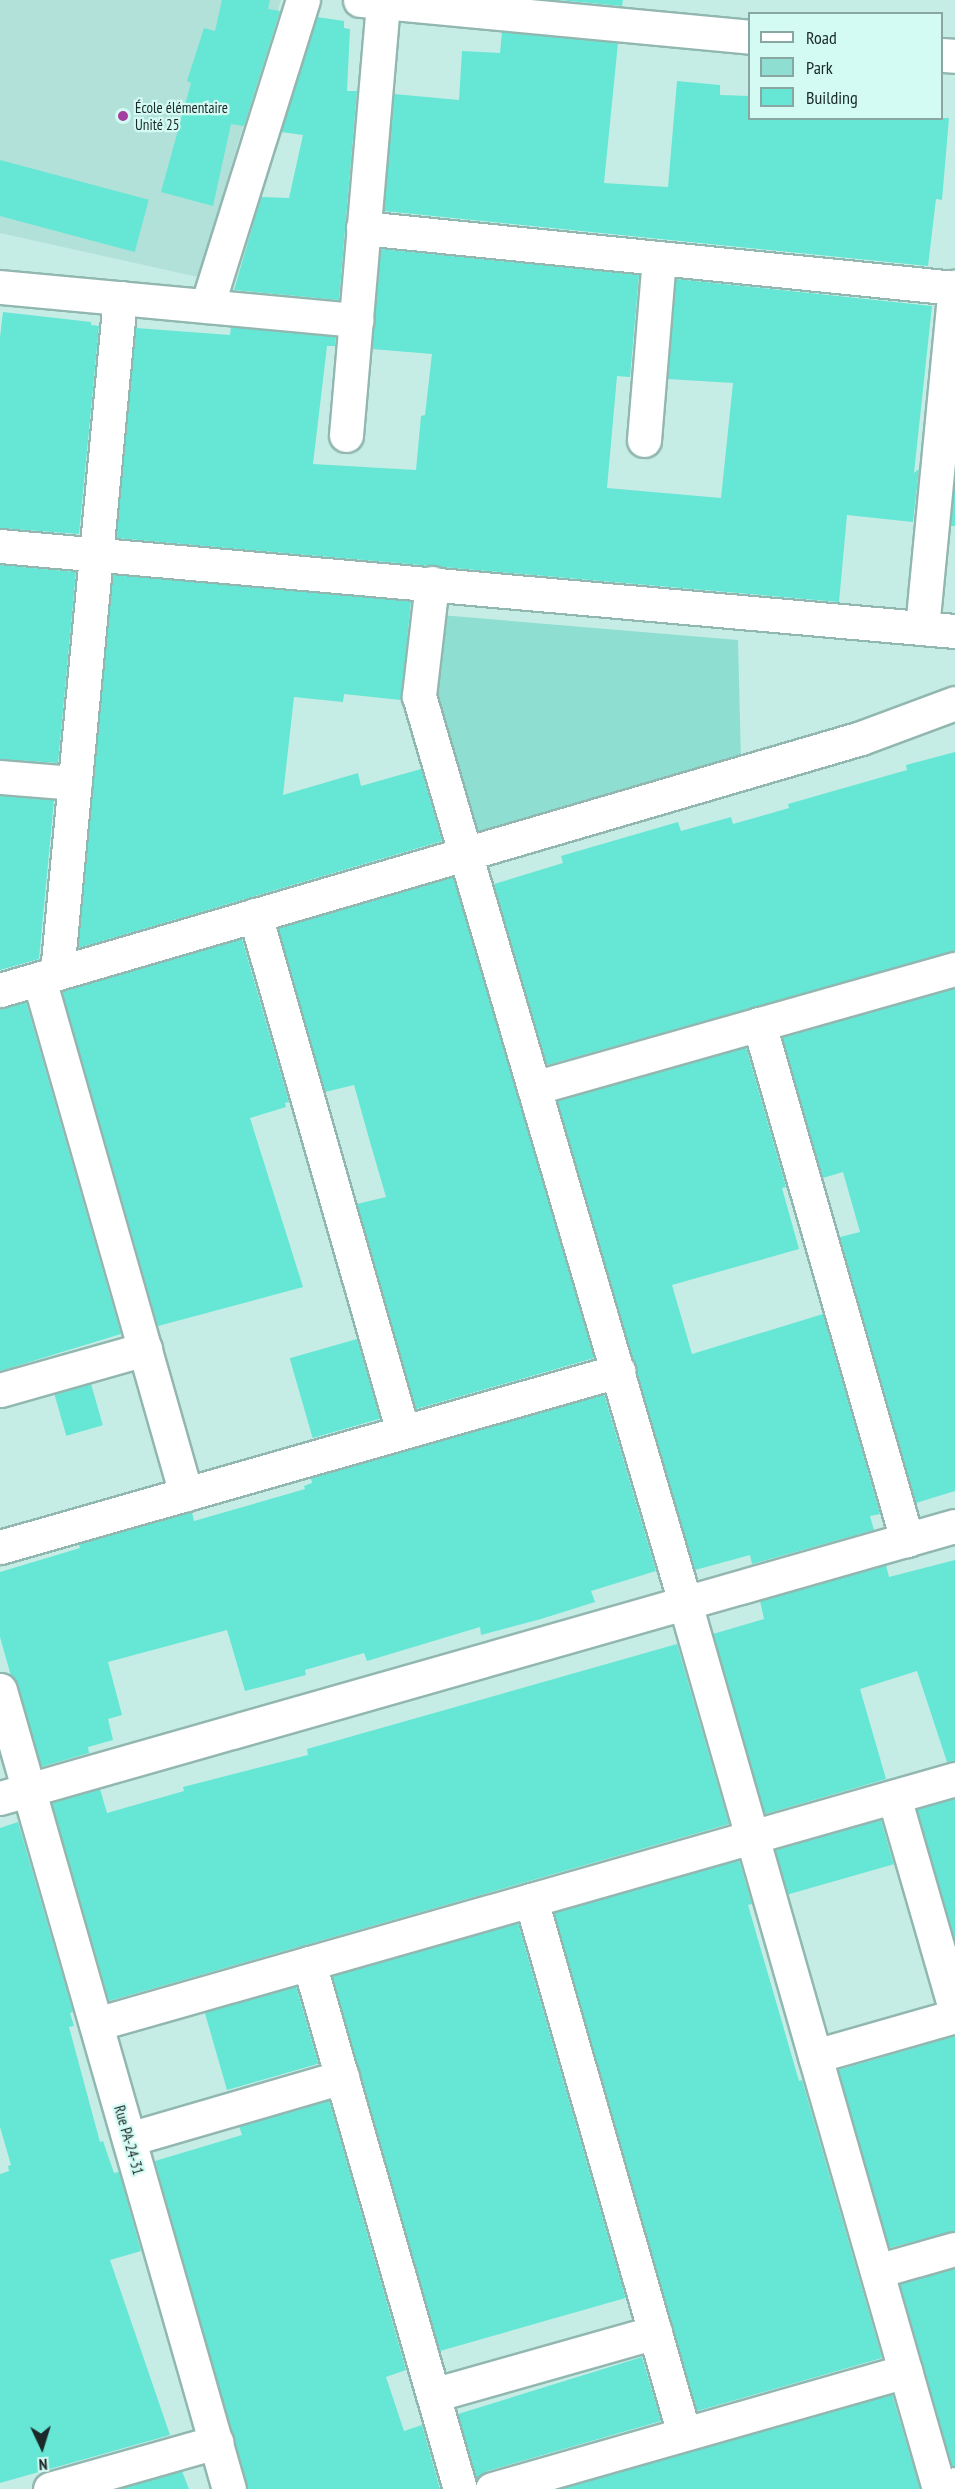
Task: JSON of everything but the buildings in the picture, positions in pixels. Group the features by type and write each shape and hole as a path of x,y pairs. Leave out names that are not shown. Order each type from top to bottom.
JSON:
{"street":[{"path":"207,306 303,0"},
{"path":"346,435 363,228 371,1 748,37"},
{"path":"363,228 955,288 950,405 922,628"},
{"path":"644,440 659,259"},
{"path":"0,287 356,320"},
{"path":"120,298 75,783 48,976 145,1349 186,1494"},
{"path":"0,546 955,630"},
{"path":"432,583 419,696 618,1371 939,2489 955,2484"},
{"path":"0,990 861,738 955,703"},
{"path":"0,777 75,783"},
{"path":"255,915 403,1432"},
{"path":"534,1088 955,969"},
{"path":"759,1024 907,1540"},
{"path":"0,1390 145,1349"},
{"path":"0,1547 618,1371"},
{"path":"14,1794 955,1526"},
{"name":"Rue PA-24-31","path":"0,1690 14,1794 96,2024 229,2489"},
{"path":"96,2024 955,1779"},
{"path":"894,1797 955,2008"},
{"path":"531,1900 684,2434"},
{"path":"309,1963 460,2489"},
{"path":"815,2056 955,2016"},
{"path":"129,2139 342,2078"},
{"path":"877,2271 955,2249"},
{"path":"433,2395 655,2332"},
{"path":"492,2489 906,2372"},
{"path":"50,2489 216,2442"}],"shaded area":[{"name":"École élémentaire Unité 25","path":"0,0 281,0 198,277 0,233"}],"green space":[{"path":"440,615 738,640 741,762 466,837 432,696"}],"place":[{"name":"École élémentaire Unité 25","path":"123,116"}]}
